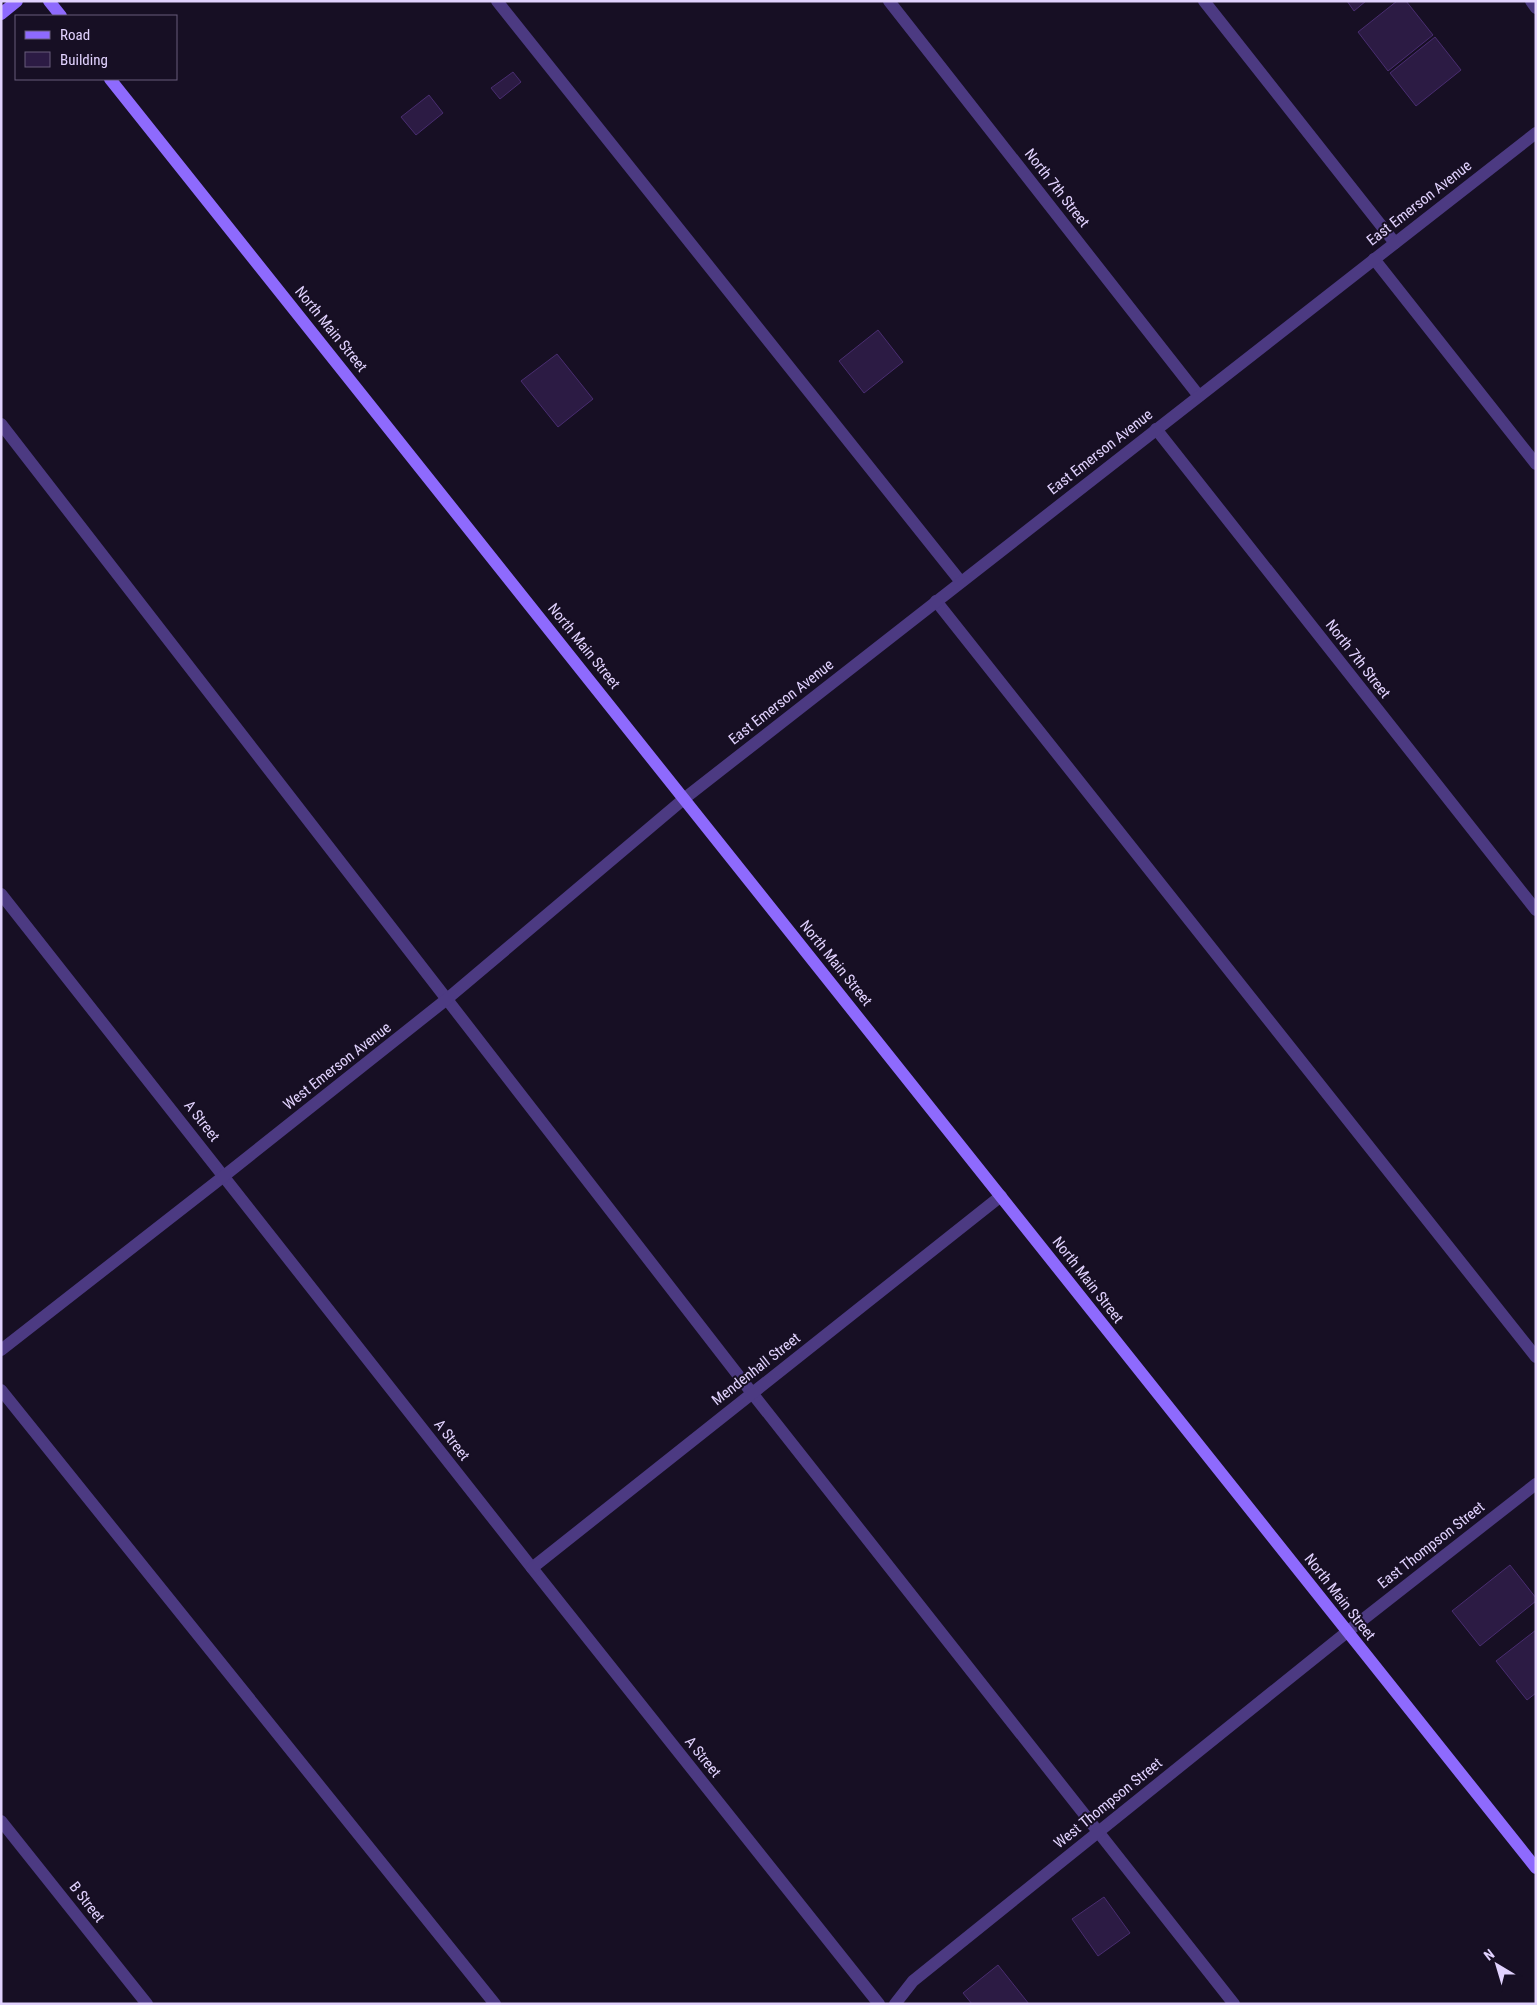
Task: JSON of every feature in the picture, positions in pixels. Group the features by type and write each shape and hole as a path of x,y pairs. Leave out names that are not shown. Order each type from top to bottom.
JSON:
{"street":[{"path":"1,14 17,1"},
{"path":"48,1 59,15"},
{"path":"497,1 961,582"},
{"name":"North 7th Street","path":"889,1 1199,396"},
{"path":"1204,1 1395,243"},
{"path":"1531,1 1536,8"},
{"name":"North Main Street","path":"111,80 1536,1868"},
{"name":"East Emerson Avenue","path":"685,798 1536,133"},
{"path":"1374,259 1536,464"},
{"path":"1,424 752,1393 1234,2004"},
{"name":"North 7th Street","path":"1156,429 1536,910"},
{"path":"936,601 1536,1357"},
{"name":"West Emerson Avenue","path":"1,1350 447,999 685,798"},
{"name":"A Street","path":"1,894 532,1568 879,2004"},
{"name":"Mendenhall Street","path":"532,1568 1001,1196"},
{"path":"1,1390 495,2004"},
{"name":"East Thompson Street","path":"1347,1632 1536,1484"},
{"name":"West Thompson Street","path":"895,2004 913,1981 1347,1632"},
{"name":"B Street","path":"1,1820 147,2004"}],"building":[{"path":"1347,1 1366,1 1354,11"},
{"path":"1397,1 1406,1 1433,35 1388,71 1358,32"},
{"path":"1435,37 1461,70 1416,106 1390,73"},
{"path":"513,72 521,82 500,99 491,88"},
{"path":"429,95 443,113 416,135 401,117"},
{"path":"878,330 903,362 864,393 839,361"},
{"path":"557,354 593,399 558,427 521,381"},
{"path":"1510,1565 1536,1598 1536,1601 1480,1646 1452,1611"},
{"path":"1536,1630 1536,1693 1527,1700 1496,1661"},
{"path":"1104,1897 1130,1933 1098,1956 1072,1919"},
{"path":"998,1965 1029,2004 972,2004 963,1993"}]}
